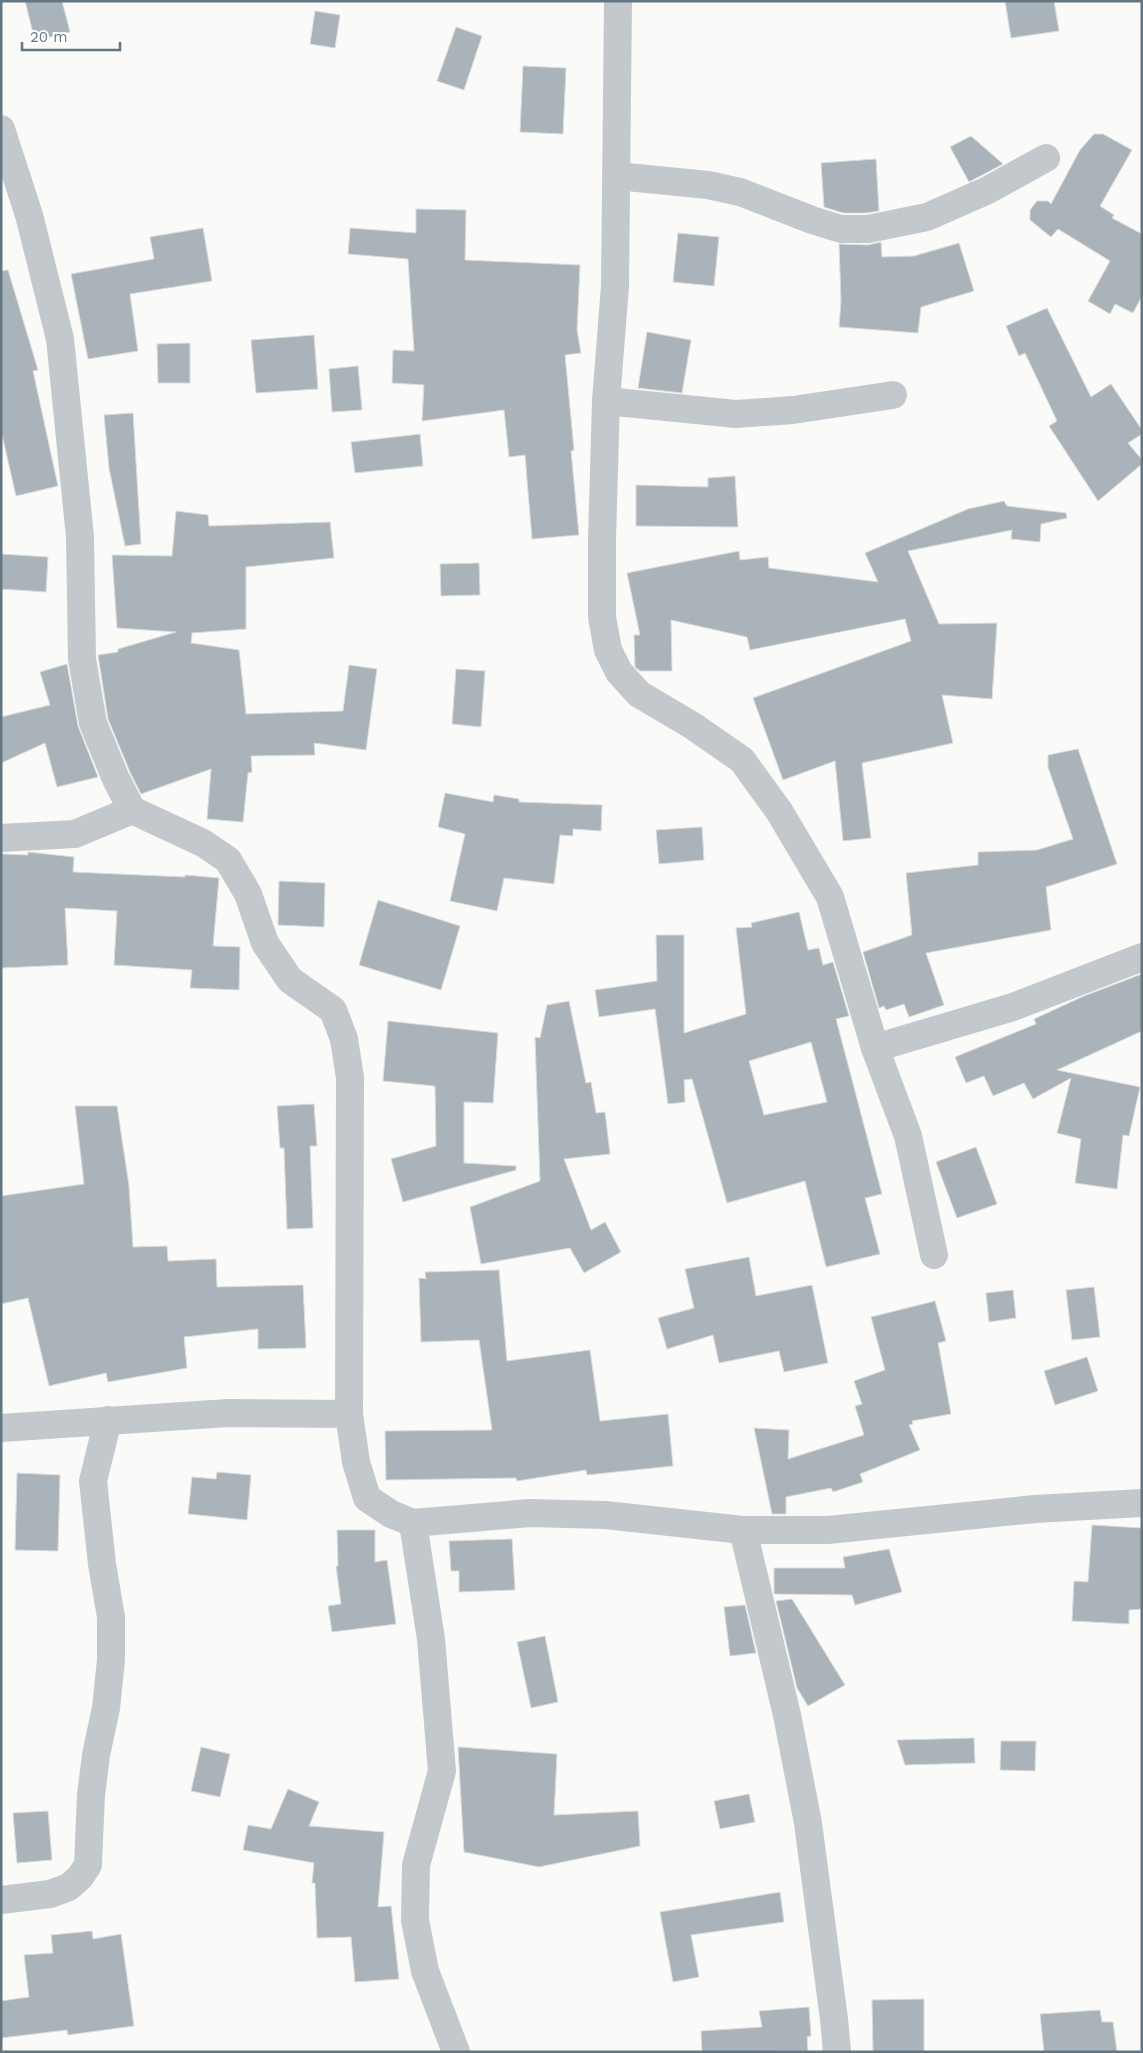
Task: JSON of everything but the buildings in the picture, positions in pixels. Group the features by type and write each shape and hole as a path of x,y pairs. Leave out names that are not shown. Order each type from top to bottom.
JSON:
{"street":[{"path":"618,1 615,286 606,401 602,617 608,650 619,672 639,694 692,726 742,760 779,811 830,897 875,1048 908,1136 934,1255"},
{"path":"1,129 29,215 60,340 80,537 82,659 93,723 116,778 132,810 204,843 228,860 248,894 265,943 290,980 333,1010 344,1039 350,1078 349,1414 356,1462 367,1498 391,1514 413,1523 530,1513 596,1514 743,1530 828,1530 1035,1509 1142,1502"},
{"path":"617,176 708,185 740,192 812,220 841,229 868,229 927,217 986,191 1046,158"},
{"path":"606,401 736,414 793,410 893,395"},
{"path":"1,838 75,834 132,810"},
{"path":"875,1048 1013,1007 1142,957"},
{"path":"1,1428 228,1413 349,1414"},
{"path":"1,1900 50,1894 68,1887 80,1877 88,1865 91,1795 96,1755 106,1708 111,1660 111,1617 102,1564 92,1481 108,1420"},
{"path":"413,1523 431,1639 442,1771 416,1865 415,1920 425,1971 456,2052"},
{"path":"743,1530 786,1715 808,1822 837,2052"}]}
